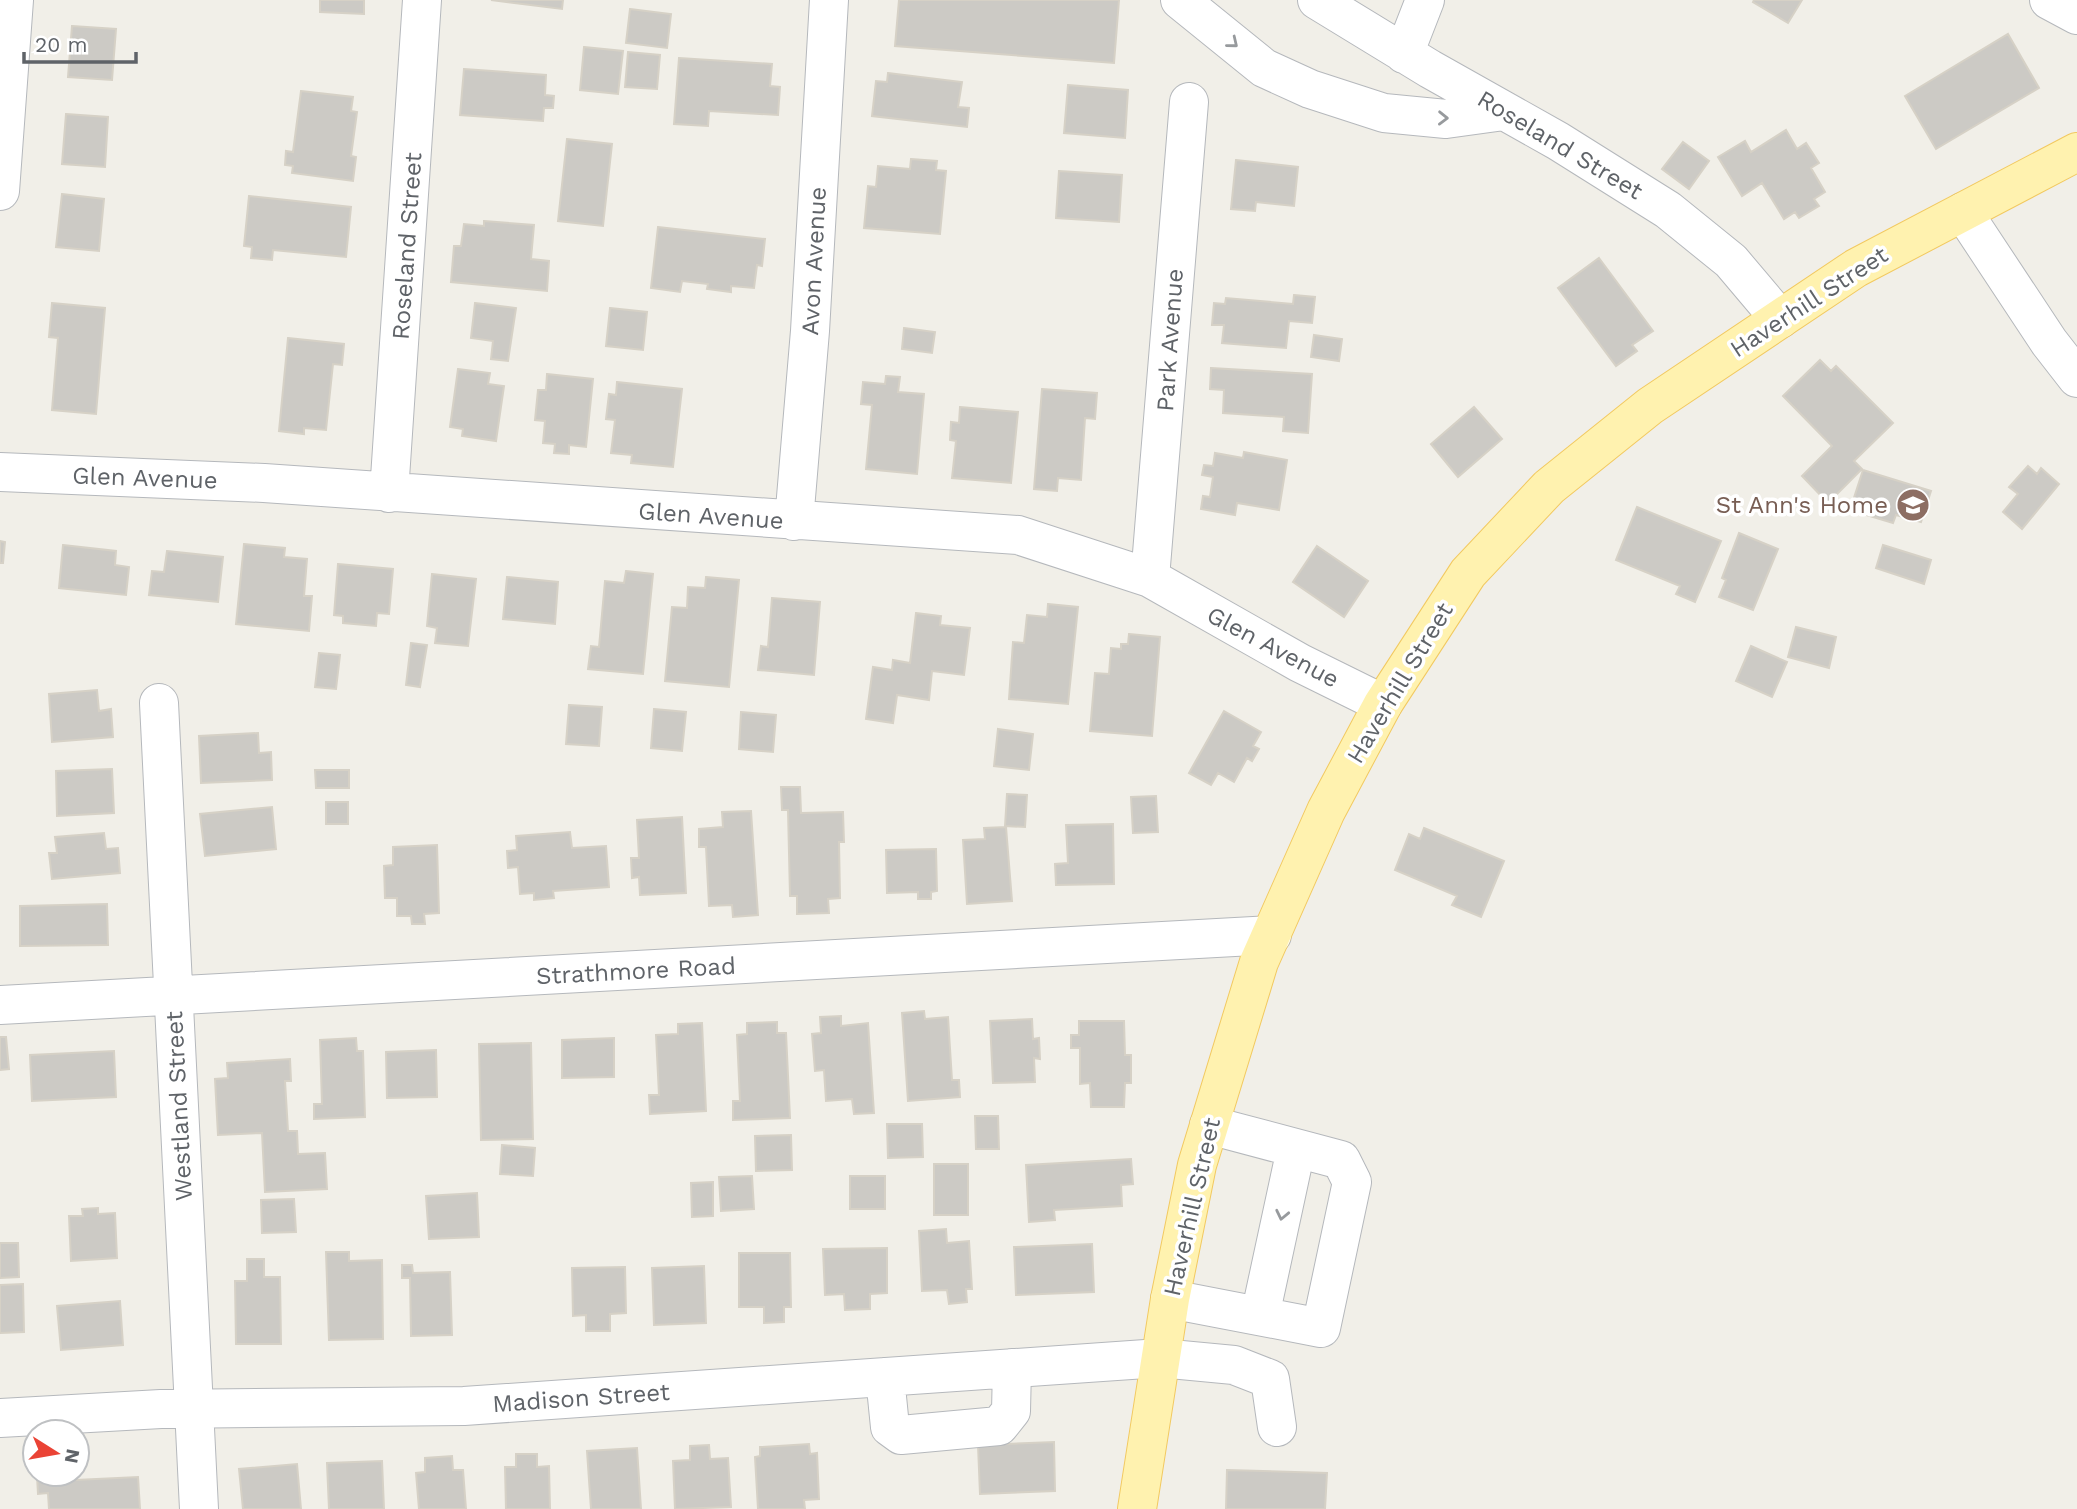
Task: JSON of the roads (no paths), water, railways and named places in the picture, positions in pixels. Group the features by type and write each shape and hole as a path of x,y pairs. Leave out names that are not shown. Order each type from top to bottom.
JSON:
{"main road":[{"name":"Haverhill Street","path":"1137,1509 1170,1299 1197,1165 1259,962 1326,811 1383,704 1468,573 1549,487 1650,406 1856,268 2077,152"}],"street":[{"path":"0,191 14,0"},
{"name":"Roseland Street","path":"389,493 422,0"},
{"name":"Avon Avenue","path":"794,521 810,331 830,0"},
{"path":"1180,0 1264,68 1310,89 1384,113 1447,119 1504,111"},
{"name":"Roseland Street","path":"1317,0 1668,210 1731,261 1780,319"},
{"path":"1404,54 1425,0"},
{"path":"2049,0 2077,15"},
{"name":"Park Avenue","path":"1150,578 1189,102"},
{"path":"1963,212 2049,342 2077,378"},
{"name":"Glen Avenue","path":"0,472 264,483 1018,535 1150,578 1300,663 1383,704"},
{"name":"Westland Street","path":"159,704 199,1509"},
{"name":"Strathmore Road","path":"0,1005 1272,935"},
{"path":"1170,1299 1321,1328 1352,1182 1341,1160 1209,1125"},
{"path":"1260,1316 1296,1149"},
{"name":"Madison Street","path":"0,1418 194,1409 464,1406 1160,1358 1234,1365 1270,1380 1277,1427"},
{"path":"885,1377 890,1427 901,1436 999,1426 1011,1411 1012,1368"}],"place":[{"name":"St Ann's Home","path":"1913,505"}]}
